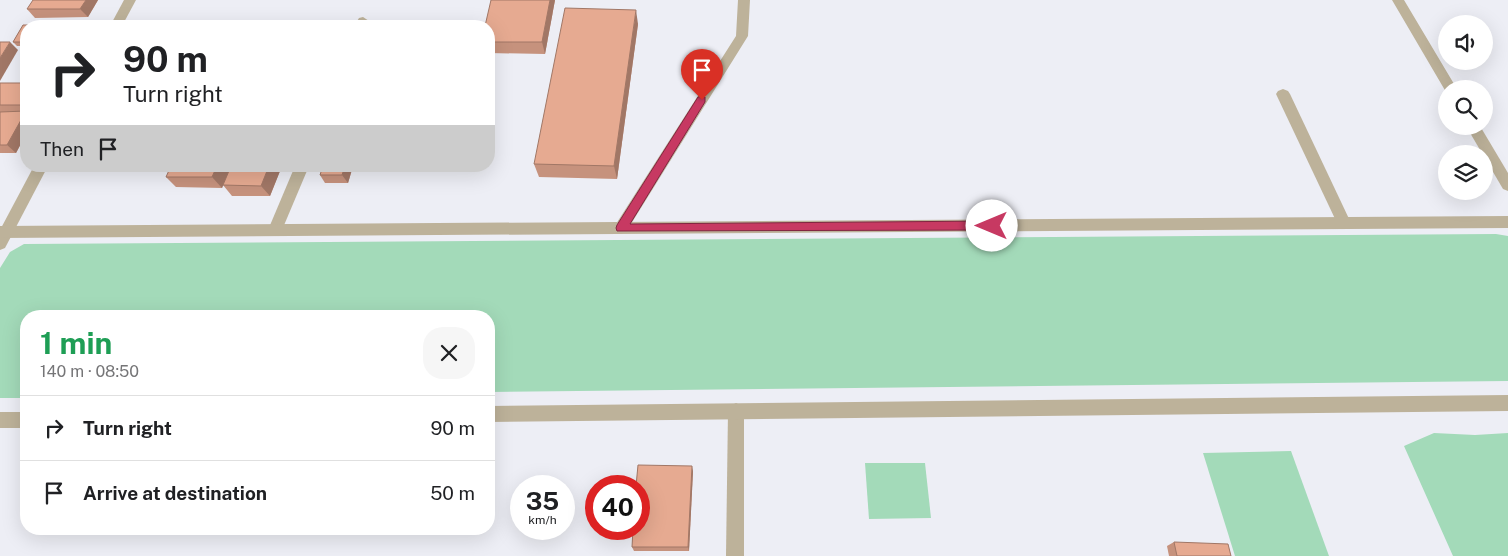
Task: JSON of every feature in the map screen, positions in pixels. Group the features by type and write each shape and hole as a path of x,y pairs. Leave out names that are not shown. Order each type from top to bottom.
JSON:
{"street":[{"path":"119,20 130,0"},
{"path":"621,228 742,36 744,0"},
{"path":"1398,0 1446,80"},
{"path":"1283,94 1344,223"},
{"path":"1478,135 1508,185"},
{"path":"2,236 38,172"},
{"path":"276,230 300,172"},
{"path":"2,236 276,230 1508,222"},
{"path":"495,414 1508,403"},
{"path":"735,556 736,411"},
{"path":"0,420 20,420"}],"green space":[{"path":"1496,234 1508,236 1508,381 495,392 495,310 20,310 20,398 0,398 0,268 10,252 24,244"},
{"path":"1434,433 1475,435 1508,433 1508,556 1453,556 1404,446"},
{"path":"1291,451 1329,556 1235,556 1203,453"},
{"path":"865,463 925,463 931,518 869,519"}],"building":[{"path":"33,0 86,0 80,9 27,9"},
{"path":"491,0 550,0 542,42 495,42 495,20 486,20"},
{"path":"565,8 636,10 614,166 534,164"},
{"path":"20,30 20,42 13,42"},
{"path":"0,42 10,42 0,58"},
{"path":"0,83 20,83 20,105 0,105"},
{"path":"20,111 20,122 7,145 0,145 0,112"},
{"path":"168,172 214,172 212,177 166,177"},
{"path":"228,172 267,172 261,186 223,185"},
{"path":"321,172 343,172 342,175 320,175"},
{"path":"638,465 692,466 688,547 632,547 632,540 650,540 650,475 637,475"},
{"path":"1174,542 1228,544 1231,556 1177,556"}],"route":[{"path":"702,100 621,228 992,226"}]}
